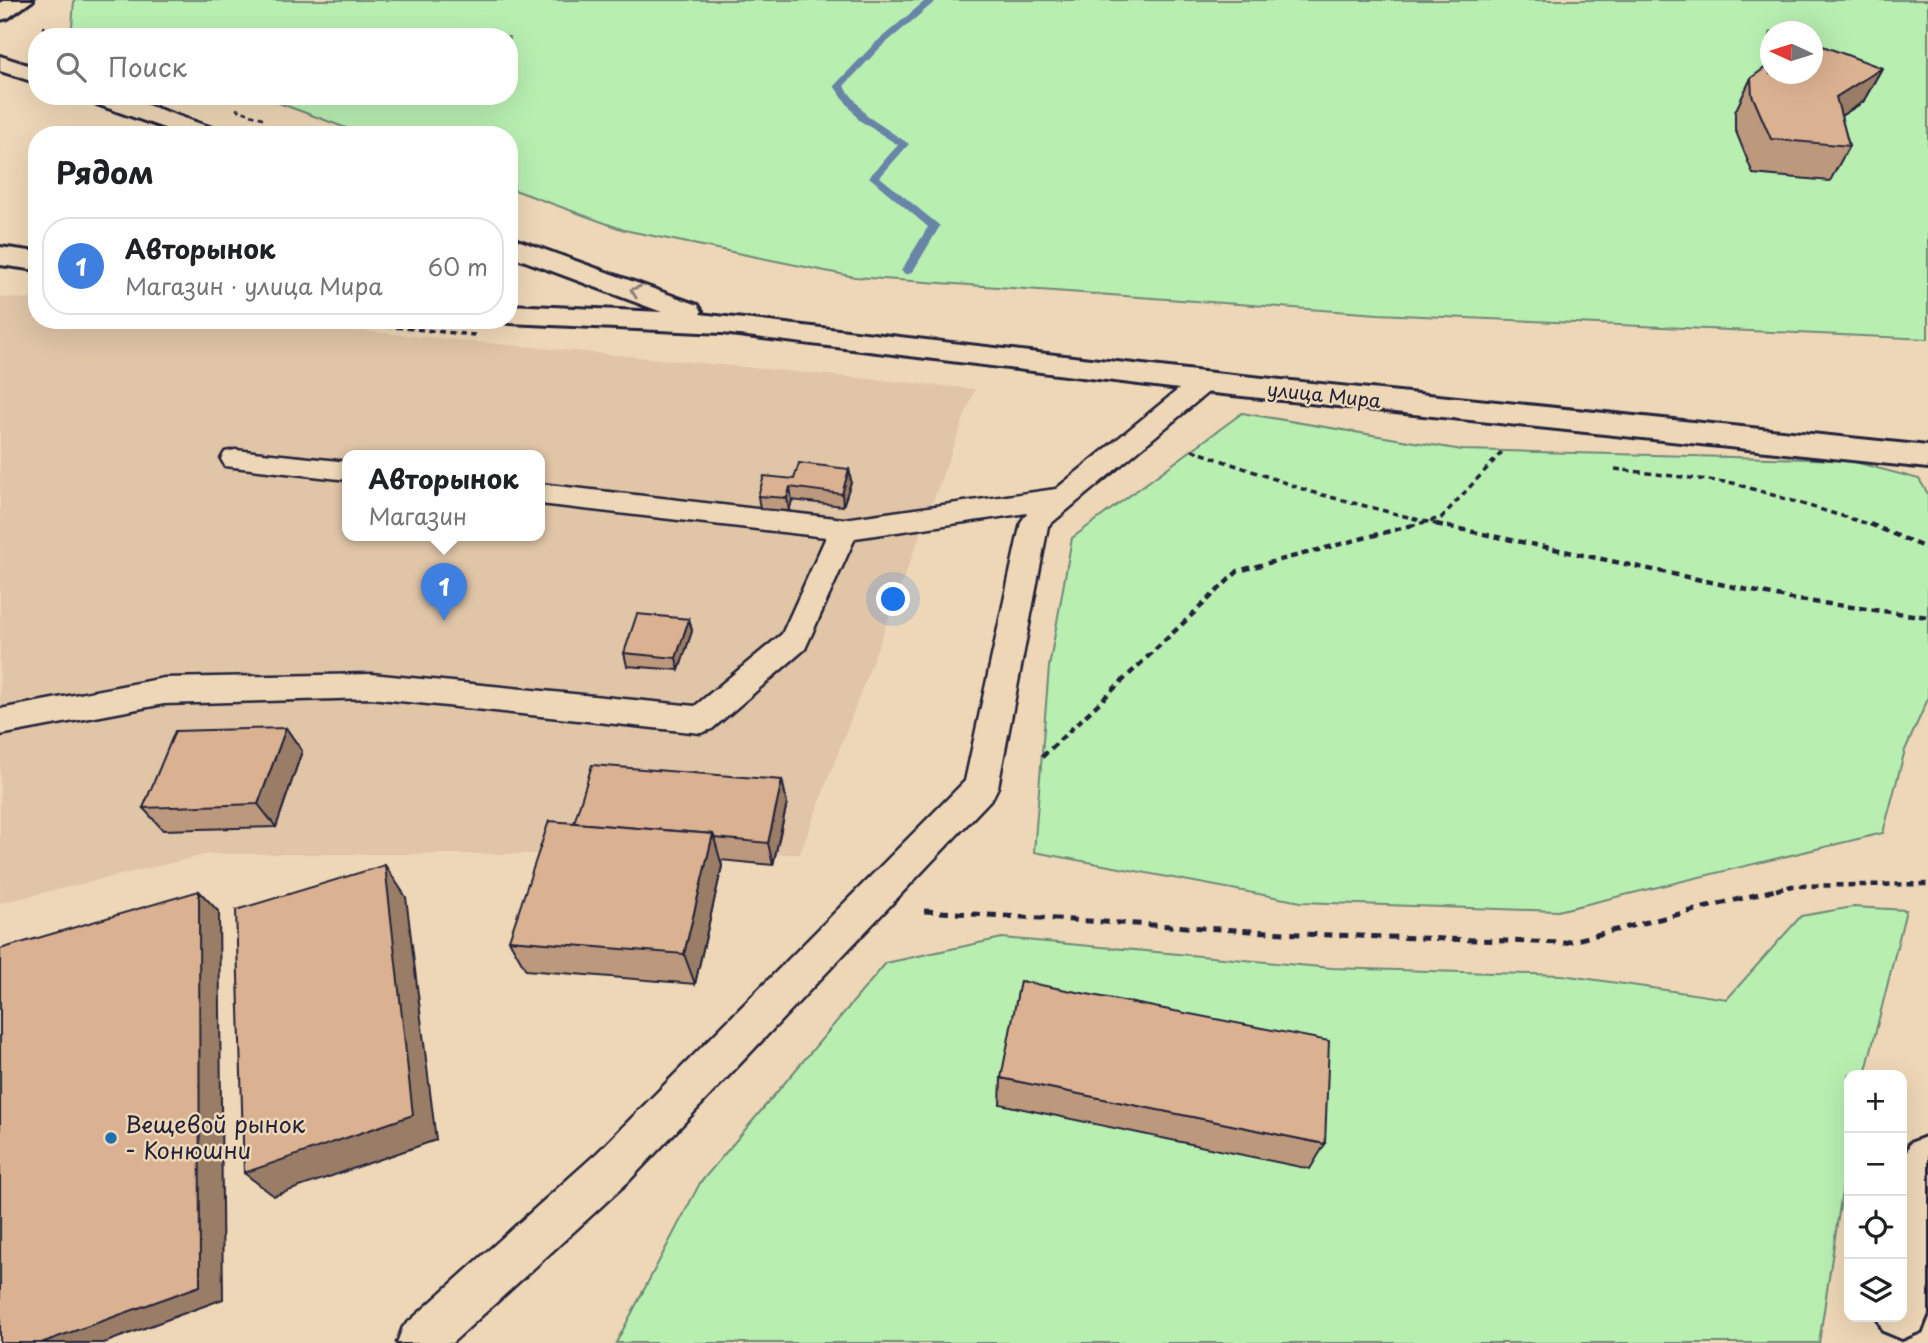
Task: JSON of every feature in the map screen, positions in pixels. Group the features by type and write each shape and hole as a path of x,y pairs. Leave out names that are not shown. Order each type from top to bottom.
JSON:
{"main road":[{"path":"0,13 22,0"},
{"path":"0,63 28,73"},
{"path":"0,75 28,75"},
{"path":"123,105 183,126"},
{"path":"518,247 722,324"},
{"path":"0,256 28,260"},
{"path":"518,314 722,324"},
{"name":"улица Мира","path":"722,324 1204,382 1928,457"},
{"path":"1907,1280 1928,1161"},
{"path":"1896,1343 1900,1322"}],"lane":[{"path":"419,1343 613,1167 981,787 1035,522 1204,382"},
{"path":"236,458 342,470"},
{"path":"545,495 844,529 1063,498"},
{"path":"0,722 164,691 371,686 701,720 794,641 844,529"}],"path":[{"path":"415,329 486,336"},
{"path":"1192,450 1311,492 1477,535 1791,599 1928,617"},
{"path":"1042,757 1238,571 1441,518 1503,451"},
{"path":"1615,469 1733,483 1872,525 1928,549"},
{"path":"864,908 1301,934 1564,943 1792,886 1928,884"}],"shaded area":[{"path":"0,297 28,299 28,329 341,329 975,389 800,854 209,854 0,903"}],"green space":[{"path":"74,0 1928,0 1928,339 1378,314 855,277 624,230 518,191 518,126 341,126 284,105 518,105 518,28 72,27"},
{"path":"1242,413 1462,450 1847,460 1919,479 1928,494 1928,699 1905,750 1883,833 1558,911 1301,902 1034,852 1049,667 1072,538"},
{"path":"1853,907 1906,910 1866,1070 1844,1070 1844,1179 1819,1343 616,1343 700,1183 886,963 1002,938 1332,968 1562,975 1727,999 1801,916"}],"building":[{"path":"1823,46 1882,68 1836,97 1849,146 1771,139 1752,95 1751,78 1760,71 1760,84 1823,84"},
{"path":"799,463 849,469 842,494 790,487 787,498 758,496 764,476 794,479"},
{"path":"637,614 689,619 676,658 624,653"},
{"path":"286,728 258,804 143,808 175,731"},
{"path":"592,765 782,780 768,843 715,838 713,834 574,823"},
{"path":"549,821 713,834 684,954 509,940"},
{"path":"385,865 413,1115 244,1173 236,910"},
{"name":"Вещевой рынок - Конюшни","path":"199,891 200,1286 41,1343 0,1343 0,949"},
{"path":"1020,981 1329,1041 1325,1144 1001,1078"}],"waterway":[{"path":"907,271 934,226 874,177 904,144 863,118 839,86 877,46 932,0"}],"place":[{"name":"Авторынок","path":"444,621"},
{"name":"Вещевой рынок - Конюшни","path":"111,1138"}]}
